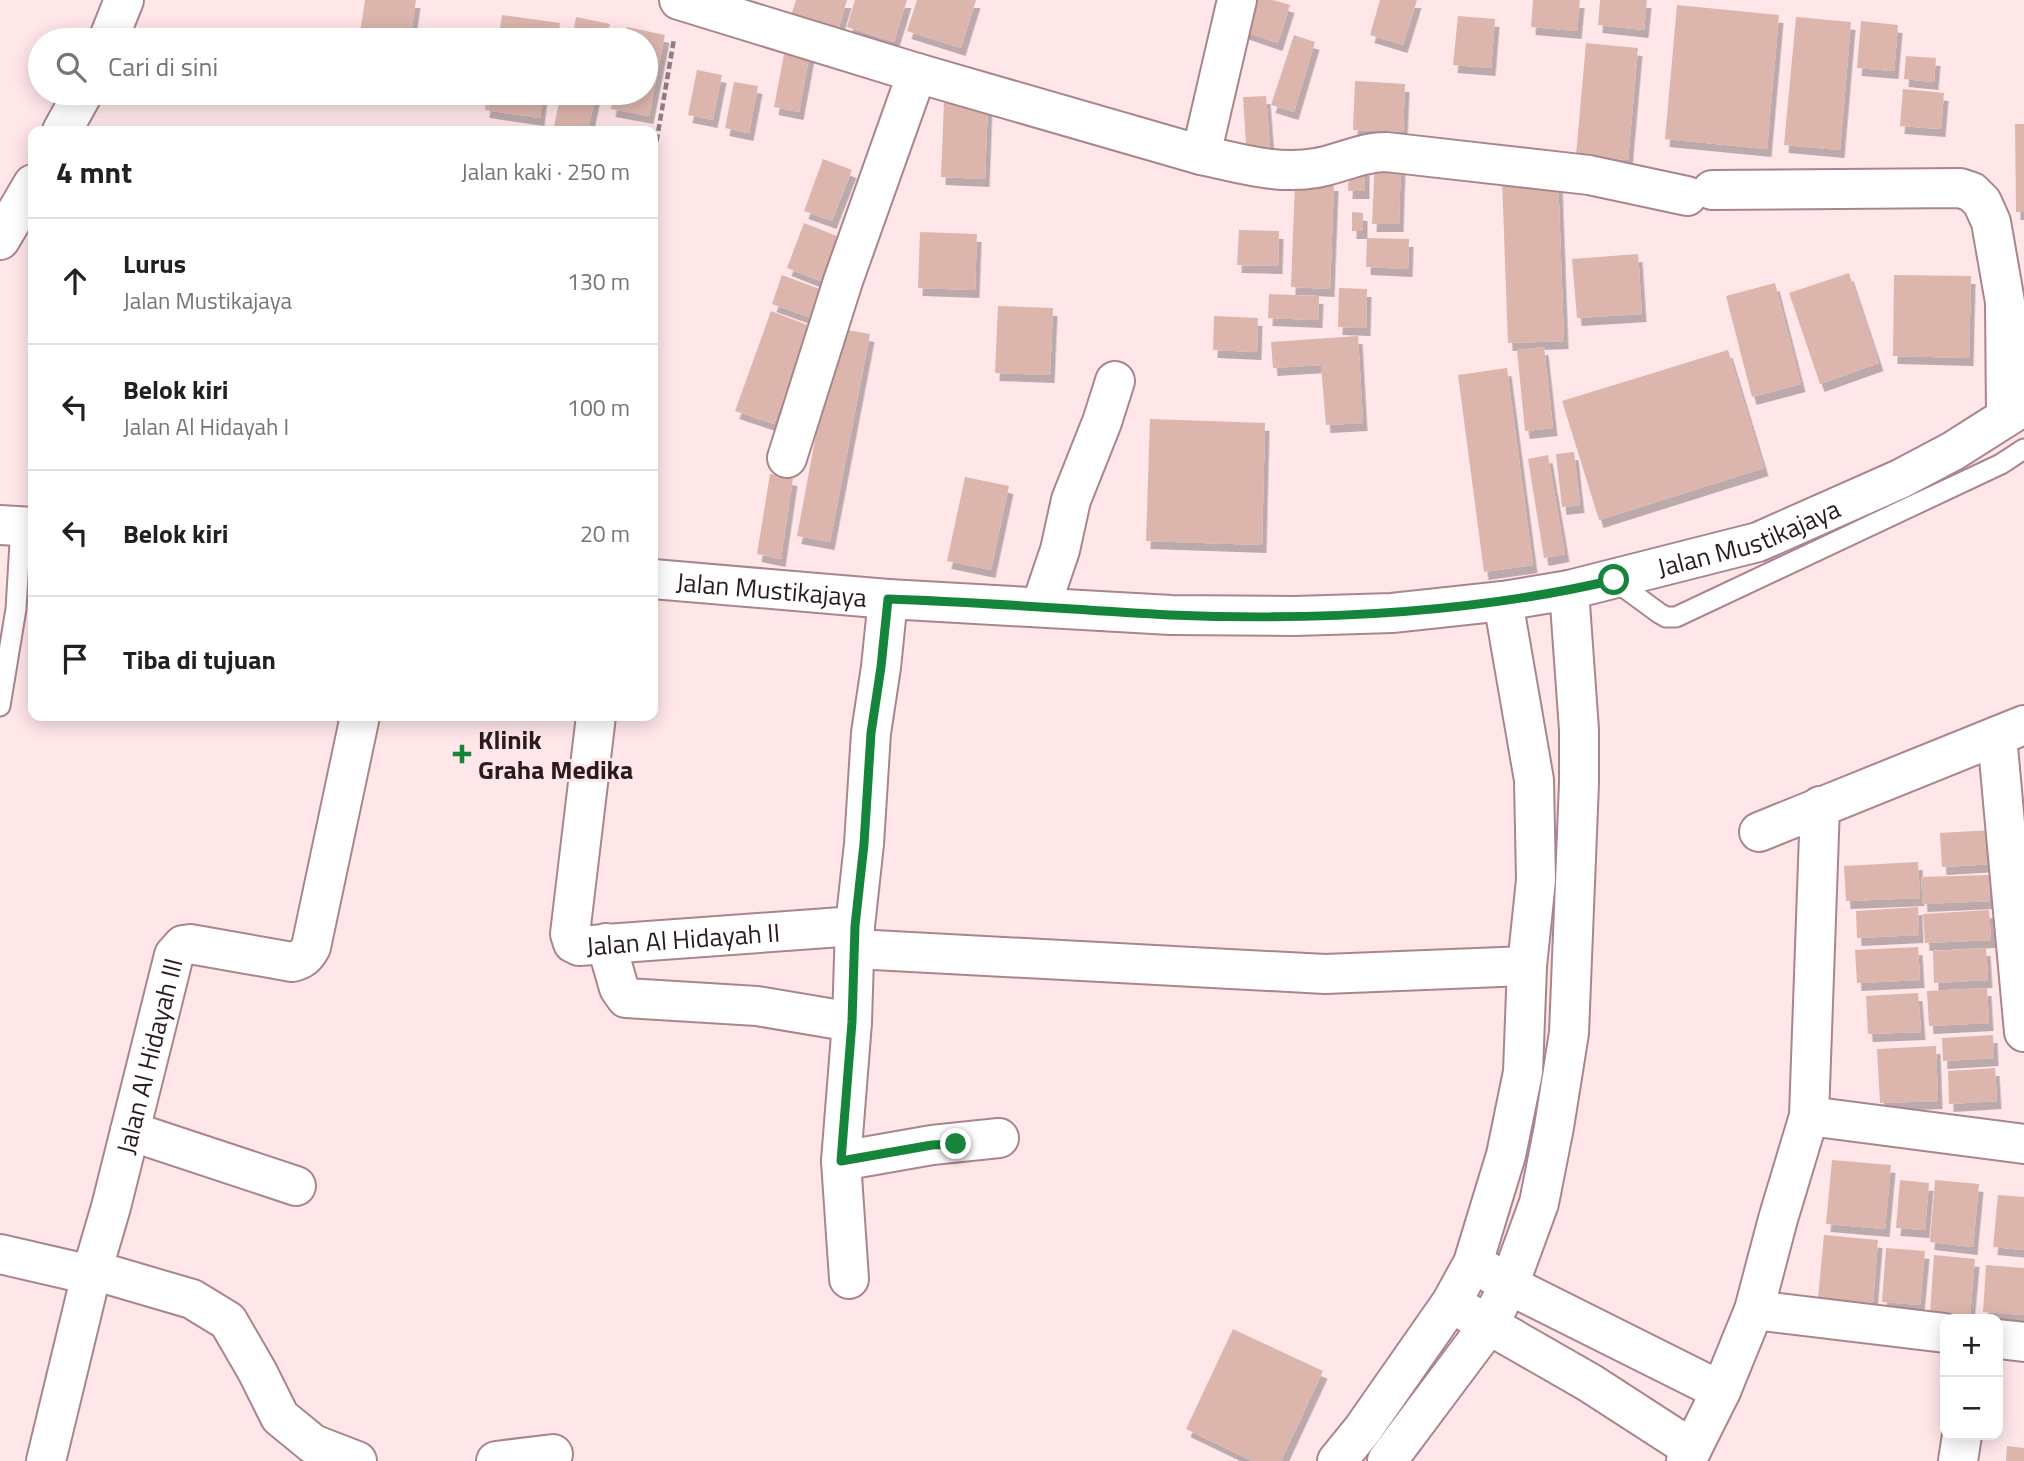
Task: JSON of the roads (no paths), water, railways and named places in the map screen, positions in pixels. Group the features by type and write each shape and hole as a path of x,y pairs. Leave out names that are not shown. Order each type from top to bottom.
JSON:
{"street":[{"path":"113,28 124,0"},
{"path":"680,0 917,73 1201,155 1278,170 1318,168 1372,152 1386,152 1589,175 1700,193 1960,188 1972,192 1982,202 1991,222 2005,302 2018,417"},
{"path":"1201,155 1237,0"},
{"path":"786,457 917,73"},
{"path":"65,126 76,105"},
{"path":"0,240 28,192"},
{"path":"1041,606 1060,550 1071,500 1115,381"},
{"name":"Jalan Mustikajaya","path":"658,579 888,599 1171,615 1295,616 1392,613 1503,601 1614,580 1758,542 1900,479 2018,417"},
{"path":"1387,1461 1488,1326 1509,1285 1539,1203 1569,1033 1579,783 1569,590"},
{"path":"849,1279 841,1161 871,733 888,599"},
{"path":"1336,1461 1363,1429 1451,1303 1473,1263 1506,1154 1523,1072 1527,966 1536,880 1534,780 1503,601"},
{"path":"1517,685 1576,686"},
{"name":"Jalan Al Hidayah III","path":"46,1461 174,955 178,949 190,944 292,962 300,960 311,947 359,721"},
{"name":"Jalan Al Hidayah II","path":"595,721 570,934 573,943 579,946 606,943 855,938 1325,974 1527,966"},
{"path":"1759,832 2011,731 2024,1032"},
{"path":"1451,1303 1590,1383 1689,1455 1721,1391 1754,1310 1809,1116 1820,806"},
{"path":"606,943 620,989 626,998 757,1006 852,1022"},
{"path":"1809,1116 2024,1144"},
{"path":"131,1131 296,1186"},
{"path":"841,1161 932,1145 999,1138"},
{"path":"0,1254 92,1272 192,1299 228,1321 280,1417 313,1444 357,1461"},
{"path":"1473,1263 1509,1285 1721,1391"},
{"path":"1754,1310 1940,1332"},
{"path":"2003,1340 2024,1342"},
{"path":"1958,1461 1961,1440"},
{"path":"496,1461 553,1454"}],"lane":[{"path":"1614,580 1658,613 1666,617 1676,617 2001,464 2024,449"},
{"path":"0,706 16,609 18,526"}],"place":[{"name":"Klinik Graha Medika","path":"462,754"}]}
